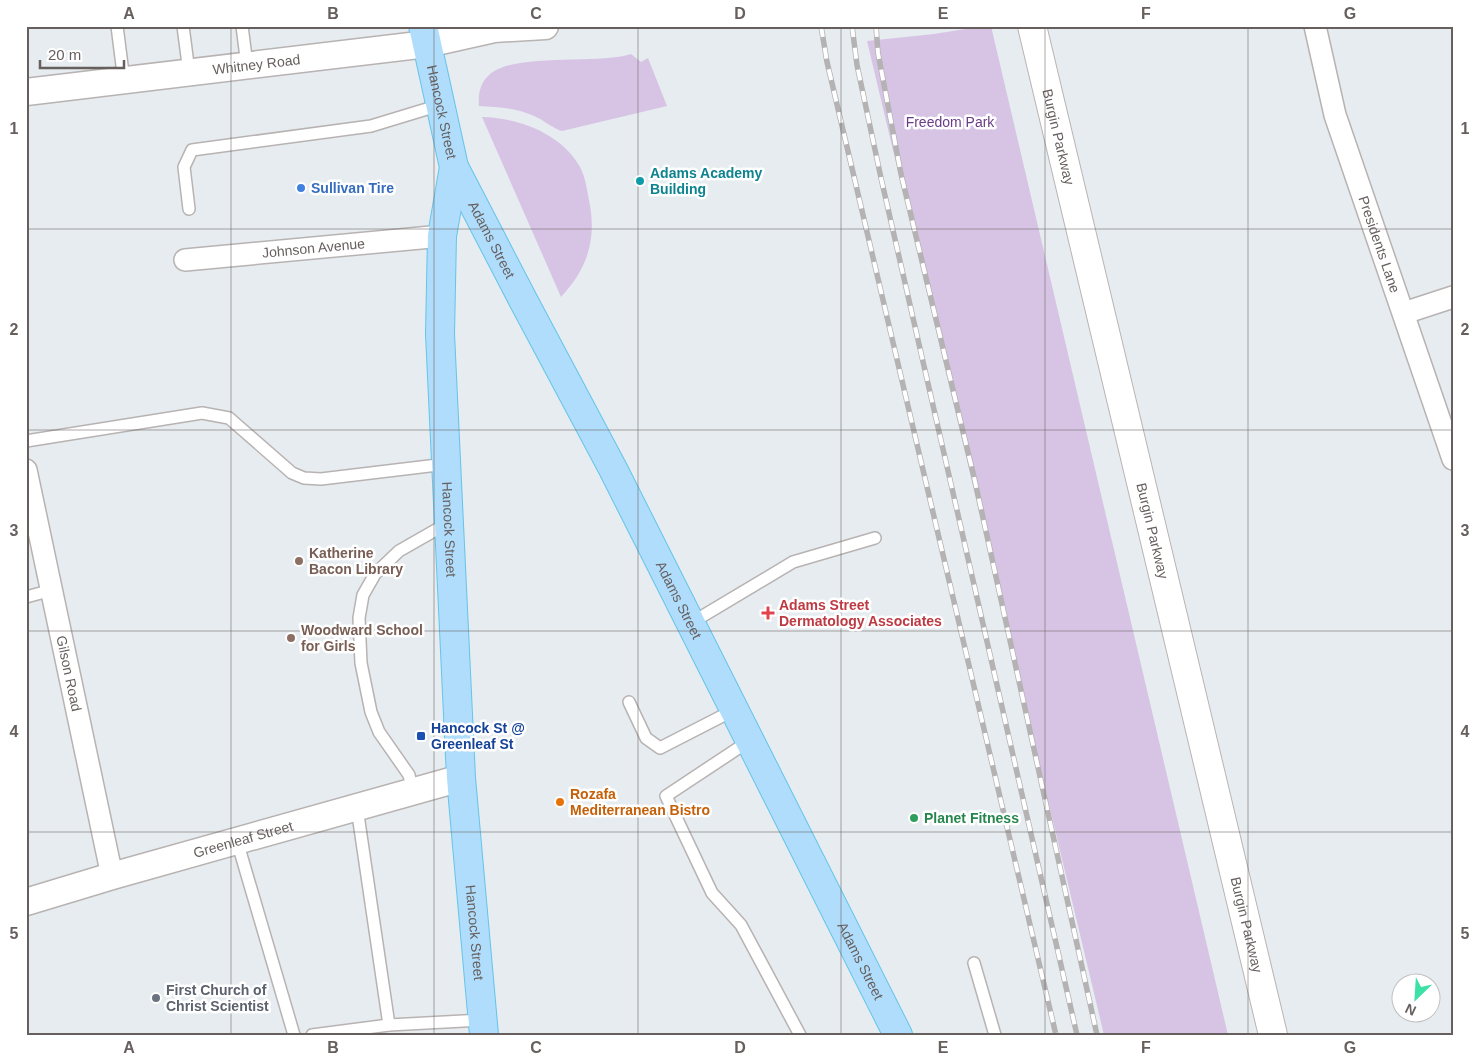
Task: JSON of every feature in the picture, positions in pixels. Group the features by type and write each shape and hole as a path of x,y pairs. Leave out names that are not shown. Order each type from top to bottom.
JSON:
{"main road":[{"name":"Burgin Parkway","path":"1032,26 1273,1035"},
{"name":"Hancock Street","path":"425,35 454,166 442,236 440,334 461,778 484,1028"},
{"name":"Adams Street","path":"454,166 613,469 898,1035"}],"street":[{"name":"Whitney Road","path":"26,92 247,65 425,35 545,26"},
{"name":"Presidents Lane","path":"1315,26 1335,115 1453,459"},
{"name":"Johnson Avenue","path":"185,260 442,236"},
{"path":"1404,313 1453,297"},
{"name":"Gilson Road","path":"26,470 112,876"},
{"name":"Greenleaf Street","path":"26,902 461,778"}],"lane":[{"path":"117,26 124,81"},
{"path":"183,26 189,72"},
{"path":"242,26 247,65"},
{"path":"189,209 184,167 192,150 371,126 440,105"},
{"path":"26,441 202,413 229,418 292,473 304,478 321,479 446,464"},
{"path":"412,792 409,775 379,732 371,712 361,663 359,618 363,595 375,574 398,550 449,522"},
{"path":"691,623 794,562 875,538"},
{"path":"26,597 52,590"},
{"path":"628,702 646,738 660,748 734,710"},
{"path":"749,741 666,796 712,894 742,925 800,1035"},
{"path":"356,808 389,1025"},
{"path":"237,841 294,1035"},
{"path":"974,964 995,1035"},
{"path":"312,1035 389,1025 484,1028"}],"green space":[{"name":"Freedom Park","path":"991,26 1228,1035 1104,1035 867,41 934,34"},
{"path":"631,54 641,62 648,58 667,106 562,131 528,113 500,107 479,106 479,93 483,82 489,75 501,68 536,61 598,59"},
{"path":"482,117 510,120 524,124 550,137 572,155 582,171 587,187 591,214 591,240 584,264 561,297"}],"railway":[{"path":"821,26 827,62 1056,1035"},
{"path":"852,26 857,65 881,178 1077,1035"},
{"path":"876,26 878,53 901,174 974,477 1097,1035"}],"place":[{"name":"Adams Academy Building","path":"640,181"},
{"name":"Sullivan Tire","path":"301,188"},
{"name":"Katherine Bacon Library","path":"299,561"},
{"name":"Adams Street Dermatology Associates","path":"768,613"},
{"name":"Woodward School for Girls","path":"291,638"},
{"name":"Hancock St @ Greenleaf St","path":"421,736"},
{"name":"Rozafa Mediterranean Bistro","path":"560,802"},
{"name":"Planet Fitness","path":"914,818"},
{"name":"First Church of Christ Scientist","path":"156,998"}]}
